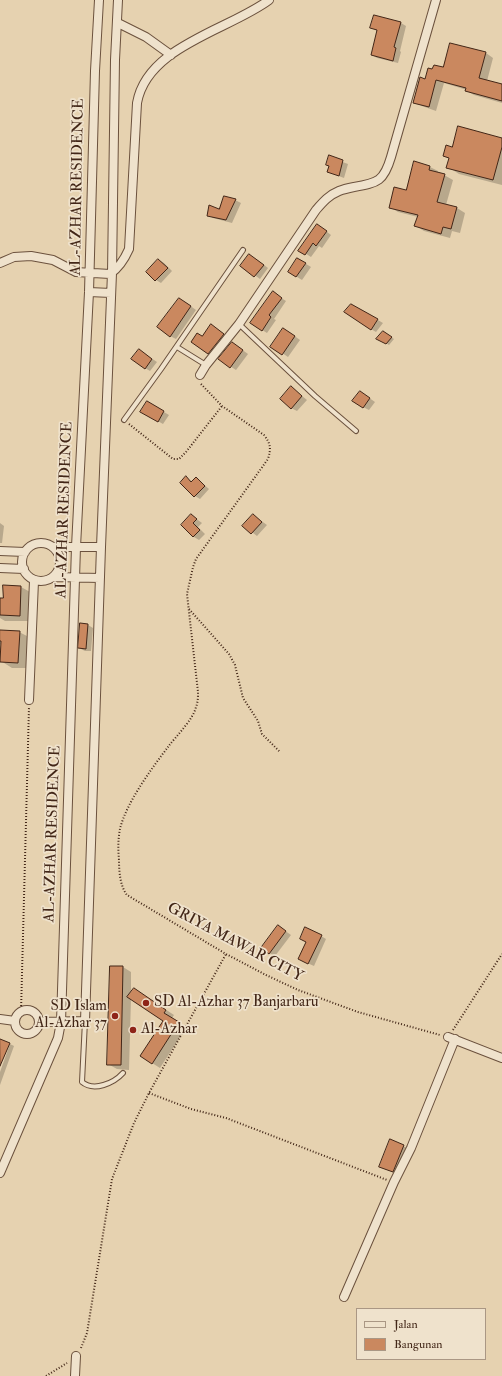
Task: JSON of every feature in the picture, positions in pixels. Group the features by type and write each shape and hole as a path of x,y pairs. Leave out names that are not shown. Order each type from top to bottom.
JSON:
{"street":[{"name":"AL-AZHAR RESIDENCE","path":"0,1173 58,1038 61,1022 76,547 89,292 95,71 99,0"},
{"path":"39,1022 85,1021 112,273 115,60 118,0"},
{"path":"0,263 14,257 32,256 53,260 72,271 89,274 112,273 125,258 129,248 137,103 139,92 145,81 156,67 171,55 224,24 258,9 269,0"},
{"path":"200,375 206,365 239,324 325,199 340,190 379,180 384,175 391,157 436,0"},
{"path":"118,22 146,36 171,55"},
{"path":"89,292 111,293"},
{"path":"100,578 54,577 44,582 34,581 28,577 22,561 25,552 30,546 36,544 42,543 54,547 101,547"},
{"path":"54,547 60,557 61,562 60,568 54,577"},
{"path":"0,551 25,552"},
{"path":"0,568 24,569"},
{"path":"29,700 34,581"},
{"path":"24,1010 31,1011 37,1015 39,1022 37,1030 27,1035 19,1032 15,1021 24,1010"},
{"path":"0,1019 15,1021"},
{"path":"344,1296 410,1148 452,1038 502,1058"},
{"path":"75,1376 76,1356"}],"lane":[{"path":"124,420 177,347 243,250"},
{"path":"239,324 315,396 356,431"},
{"path":"177,347 206,365"},
{"path":"85,1021 82,1082 87,1085 97,1086 114,1081 123,1073"}],"path":[{"path":"200,375 202,386 222,406 264,436 269,442 271,450 268,459 196,559 187,594 188,609 229,654 235,665 242,698 258,721 262,734 280,752"},
{"path":"124,420 173,459 178,459 186,452 222,406"},
{"name":"GRIYA MAWAR CITY","path":"188,609 198,692 196,707 190,718 153,767 124,816 120,829 118,845 123,891 127,895 226,954 298,990 358,1012 452,1038"},
{"path":"21,1012 29,700"},
{"path":"46,1376 76,1356 87,1332 112,1179 134,1123 149,1093 226,954"},
{"path":"452,1038 502,954"},
{"path":"149,1093 191,1109 226,1118 394,1182"}],"building":[{"path":"374,15 401,22 394,47 396,48 393,61 371,55 377,30 370,28"},
{"path":"450,43 486,52 479,78 502,84 502,101 465,91 466,88 436,80 429,107 413,103 420,77 425,79 428,68 432,69 434,65 443,67"},
{"path":"458,126 502,138 502,147 493,180 446,168 449,158 443,156 446,145 452,147"},
{"path":"329,155 343,160 339,176 327,172 329,166 326,165"},
{"path":"414,161 430,166 429,170 445,174 437,202 457,207 451,229 443,227 441,234 414,226 418,215 389,208 394,187 406,190"},
{"path":"224,196 236,199 226,220 207,216 209,205 219,209"},
{"path":"317,224 327,231 316,246 313,243 305,255 298,251"},
{"path":"249,254 264,265 254,277 240,266"},
{"path":"297,258 306,263 296,277 288,272"},
{"path":"158,259 168,268 155,281 146,272"},
{"path":"273,291 282,298 269,315 271,317 262,331 250,323"},
{"path":"179,298 191,306 170,337 157,327"},
{"path":"351,304 378,319 371,330 344,312"},
{"path":"211,324 224,334 208,354 191,342 197,333 202,336"},
{"path":"283,328 295,336 282,355 270,347"},
{"path":"383,331 392,337 386,344 376,339"},
{"path":"232,342 243,350 230,368 218,359"},
{"path":"139,349 152,359 145,369 131,359"},
{"path":"291,386 302,396 291,409 280,399"},
{"path":"360,391 370,398 363,408 352,401"},
{"path":"147,401 164,411 158,422 140,412"},
{"path":"186,476 191,482 196,477 205,486 194,497 180,483"},
{"path":"191,514 197,519 193,523 200,530 193,537 181,525"},
{"path":"253,514 262,522 251,534 242,526"},
{"path":"3,585 21,586 20,616 0,615 0,598 3,598"},
{"path":"80,623 88,624 86,649 78,648"},
{"path":"0,630 20,631 18,663 0,662"},
{"path":"278,925 286,931 269,954 261,948"},
{"path":"305,927 322,935 308,964 298,959 306,942 300,939"},
{"name":"SD Islam Al-Azhar 37","path":"110,966 123,966 121,1065 107,1065"},
{"path":"134,988 166,1010 164,1013 179,1022 152,1064 140,1056 163,1021 127,997"},
{"path":"0,1039 10,1043 0,1066"},
{"path":"390,1139 404,1145 393,1172 379,1167"}],"place":[{"name":"SD Al-Azhar 37 Banjarbaru","path":"146,1003"},
{"name":"SD Islam Al-Azhar 37","path":"115,1016"},
{"name":"Al-Azhar","path":"133,1030"}]}
